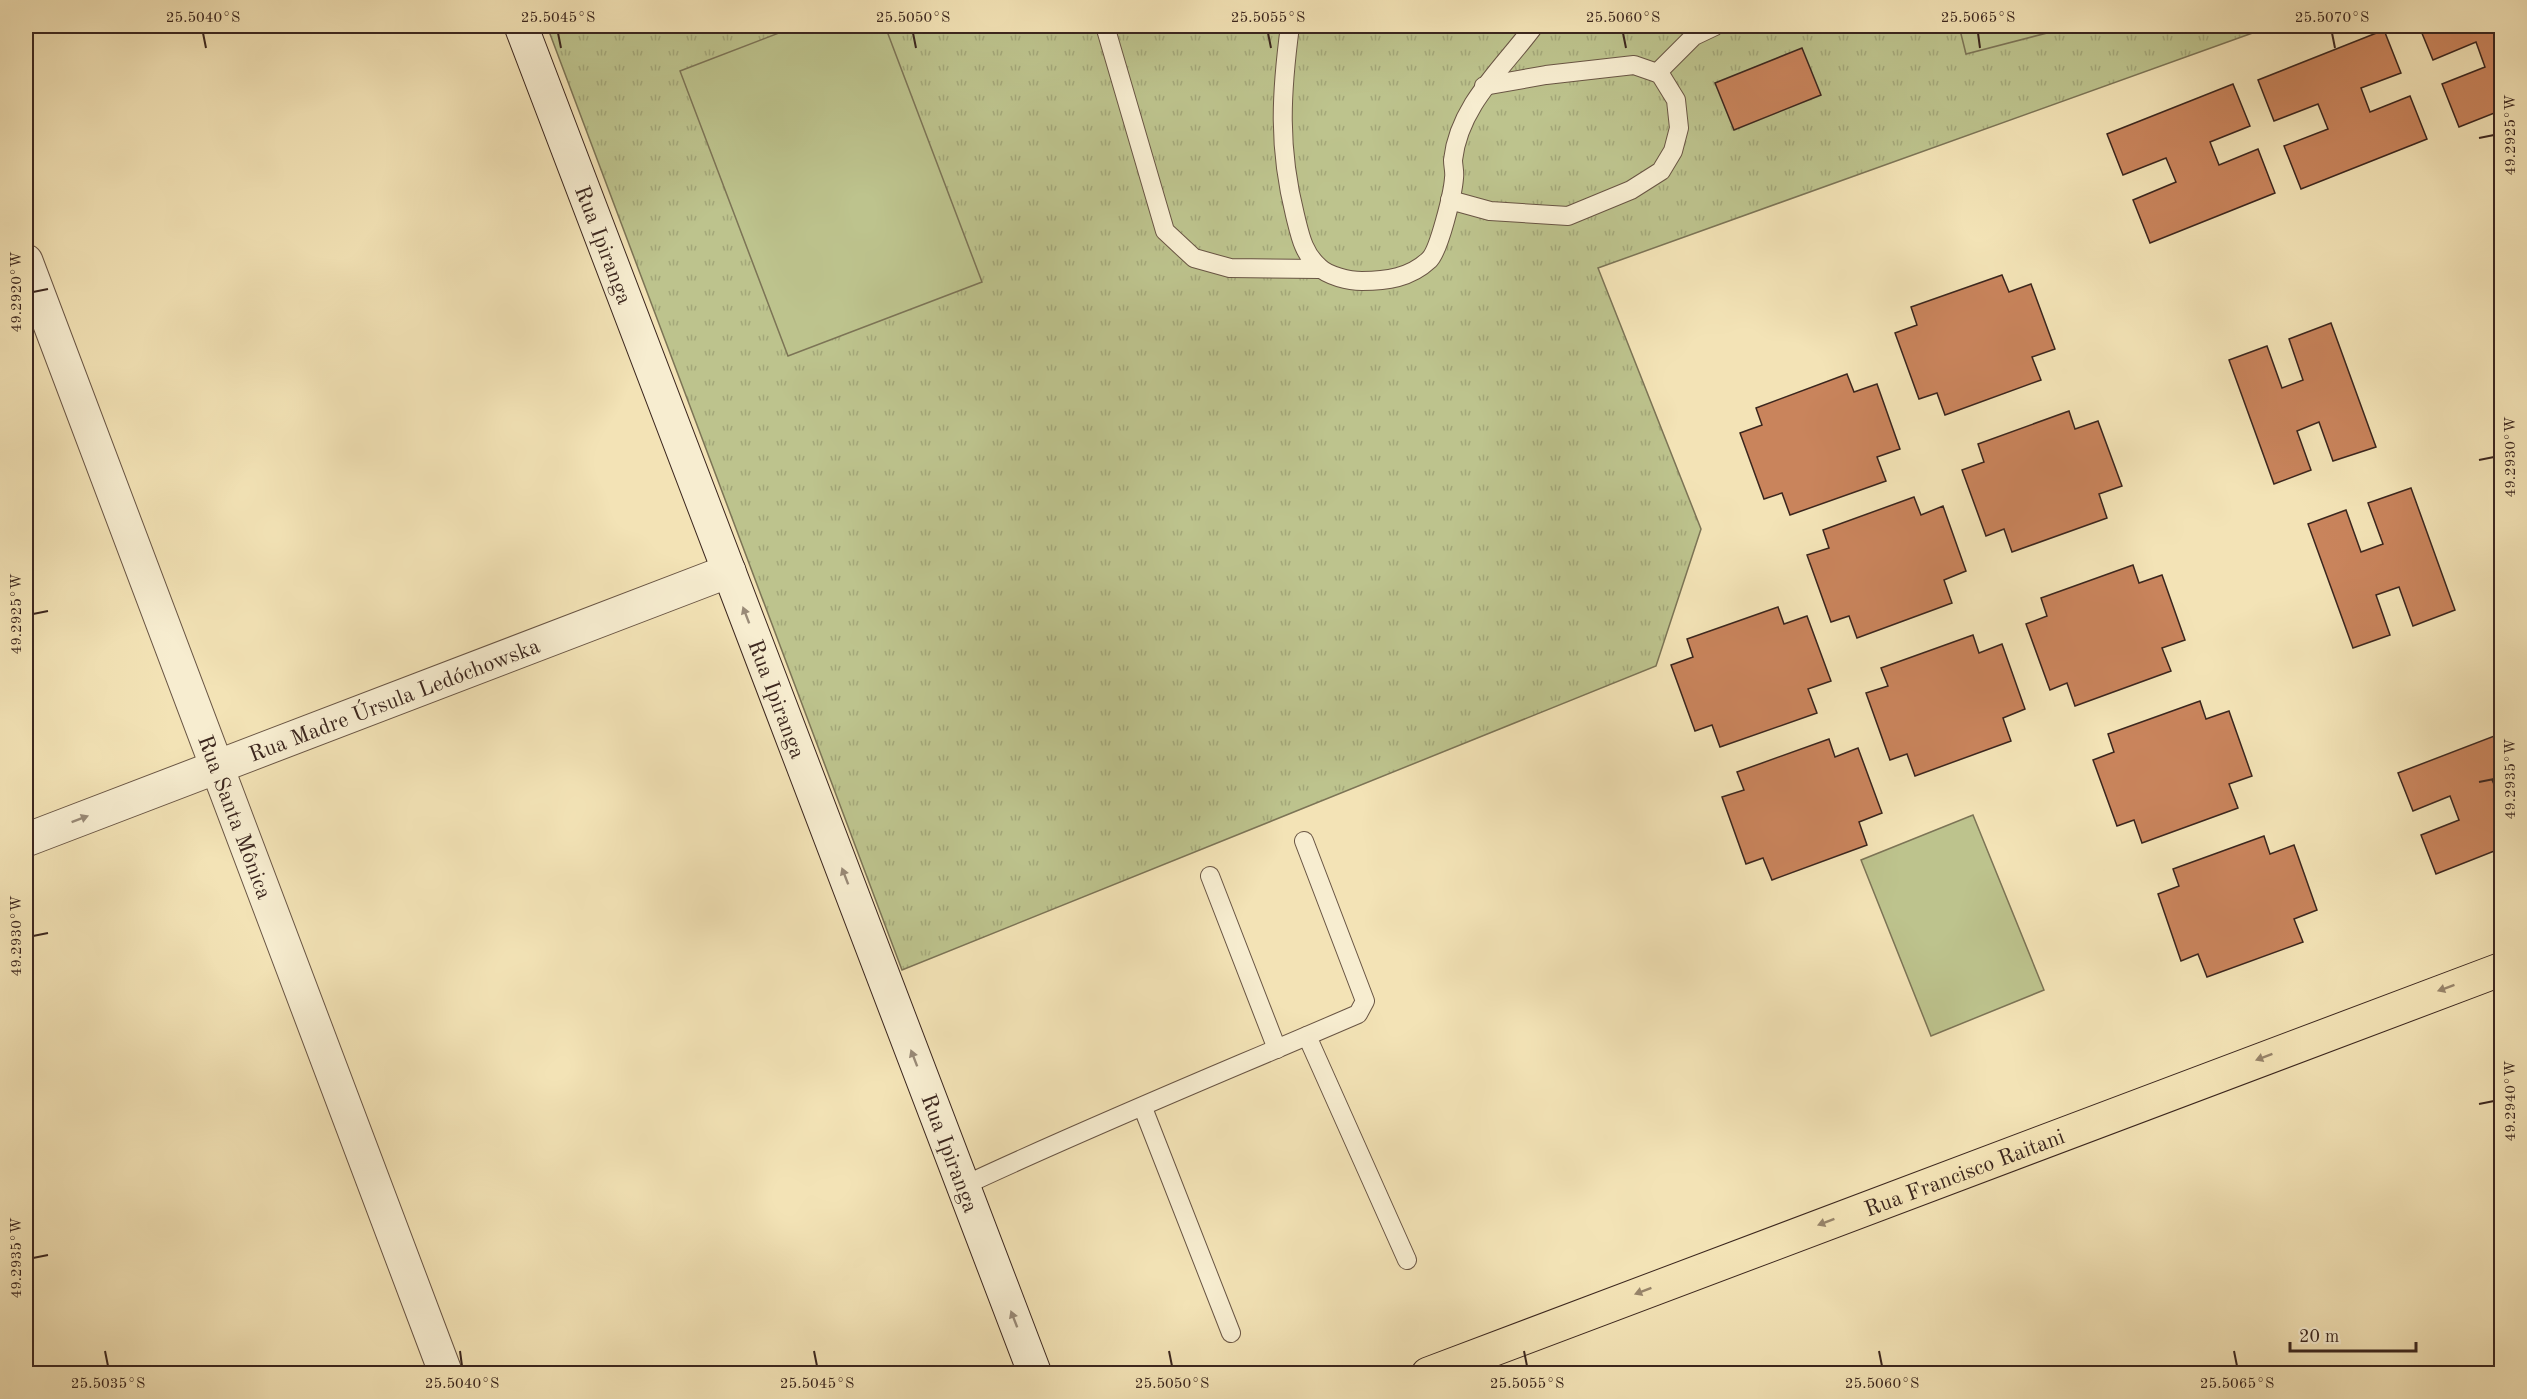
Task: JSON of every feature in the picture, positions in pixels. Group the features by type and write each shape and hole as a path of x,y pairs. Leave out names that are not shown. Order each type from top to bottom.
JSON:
{"main road":[{"name":"Rua Francisco Raitani","path":"1428,1374 2502,969"}],"street":[{"name":"Rua Ipiranga","path":"521,26 1035,1374"},
{"name":"Rua Santa Mônica","path":"26,261 446,1374"},
{"name":"Rua Madre Úrsula Ledóchowska","path":"26,840 729,571"}],"lane":[{"path":"1105,26 1165,231 1194,258 1230,267 1320,269 1352,281 1381,281 1406,275 1431,259 1450,200 1454,178 1453,160 1461,127 1484,86 1534,26"},
{"path":"1290,26 1281,136 1284,162 1303,248 1320,269"},
{"path":"1657,73 1694,36 1715,26"},
{"path":"1450,200 1490,210 1568,216 1631,190 1661,171 1673,151 1679,128 1676,100 1660,74 1634,65 1546,75 1484,86"},
{"path":"963,1186 1039,1150 1143,1108 1358,1014 1365,1001 1304,841"},
{"path":"1210,876 1277,1049"},
{"path":"1307,1036 1407,1260"},
{"path":"1143,1108 1231,1333"}],"green space":[{"path":"547,26 2272,26 1598,268 1701,529 1656,666 902,970"},
{"path":"797,26 885,26 982,282 788,356 680,71"},
{"path":"1959,26 2074,26 1966,54"},
{"path":"1973,815 2044,990 1931,1036 1861,860"}],"building":[{"path":"2419,26 2502,26 2502,110 2459,127 2442,84 2485,67 2476,42 2433,60"},
{"path":"2384,30 2401,73 2361,88 2370,112 2410,96 2427,139 2301,189 2284,146 2328,129 2318,104 2274,121 2258,80"},
{"path":"1802,48 1821,95 1734,130 1715,83"},
{"path":"2233,84 2250,126 2210,142 2219,165 2258,149 2275,193 2150,243 2133,200 2176,182 2166,158 2123,175 2107,134"},
{"path":"2002,275 2009,292 2031,284 2055,349 2032,357 2041,380 1945,415 1937,393 1919,399 1895,333 1917,325 1911,307"},
{"path":"2331,323 2376,447 2333,461 2319,422 2297,431 2311,470 2274,484 2229,360 2267,346 2282,388 2303,380 2289,339"},
{"path":"1847,374 1854,392 1877,384 1900,449 1877,457 1886,481 1790,515 1782,493 1764,499 1740,433 1762,425 1756,408"},
{"path":"2069,411 2075,429 2098,421 2122,486 2099,494 2107,518 2012,552 2004,529 1986,536 1962,470 1984,462 1978,444"},
{"path":"2411,488 2455,610 2413,626 2399,587 2376,595 2390,635 2353,648 2308,524 2346,510 2361,552 2383,544 2368,503"},
{"path":"1914,497 1921,515 1943,506 1966,571 1944,580 1952,603 1857,638 1849,616 1831,622 1807,555 1829,548 1823,530"},
{"path":"2133,565 2139,583 2162,575 2185,640 2162,648 2171,671 2075,706 2067,683 2050,690 2026,624 2047,616 2041,598"},
{"path":"1778,607 1784,624 1807,616 1831,681 1808,689 1817,713 1720,747 1712,725 1695,731 1671,665 1693,657 1687,639"},
{"path":"1973,635 1979,653 2002,644 2025,709 2003,718 2011,741 1915,776 1907,754 1890,760 1866,693 1888,686 1881,668"},
{"path":"2200,701 2206,719 2229,711 2252,776 2229,784 2238,808 2142,843 2134,820 2117,826 2093,760 2114,752 2108,734"},
{"path":"2502,733 2502,776 2492,780 2502,802 2502,848 2436,874 2421,835 2459,820 2450,796 2413,811 2398,773"},
{"path":"1829,739 1835,757 1858,748 1882,813 1859,822 1867,845 1772,880 1763,858 1746,864 1722,797 1744,790 1737,772"},
{"path":"2264,836 2270,854 2294,845 2317,910 2294,919 2303,942 2207,977 2198,954 2181,961 2158,894 2179,886 2173,869"}]}
